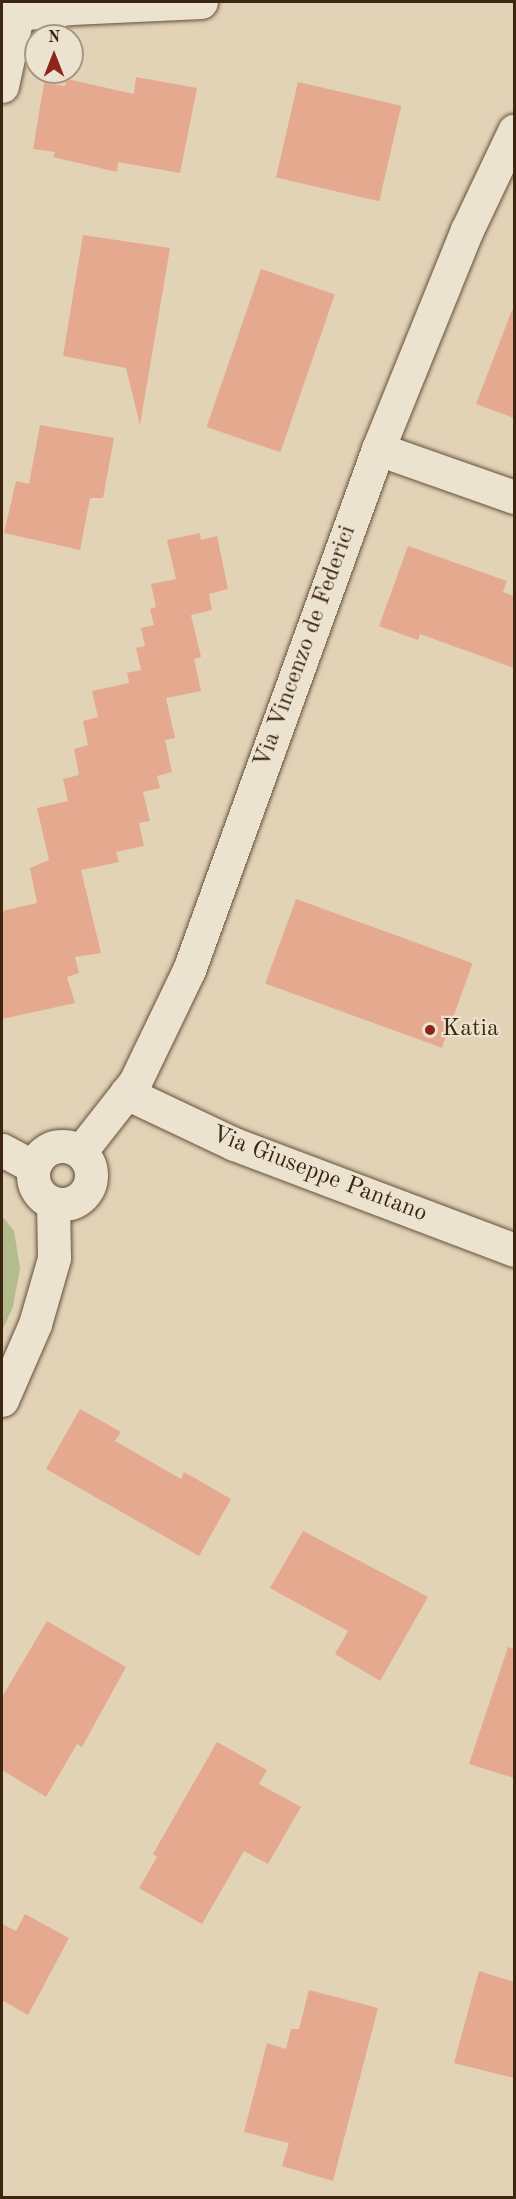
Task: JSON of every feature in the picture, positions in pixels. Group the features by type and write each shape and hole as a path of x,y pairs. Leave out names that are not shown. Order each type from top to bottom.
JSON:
{"street":[{"path":"2,86 13,11 201,2"},
{"name":"Via Vincenzo de Federici","path":"80,1152 126,1093 189,970 378,449 466,230 514,131"},
{"path":"378,449 514,497"},
{"name":"Via Giuseppe Pantano","path":"126,1093 234,1144 514,1250"},
{"path":"53,1147 72,1147 80,1152 90,1169 88,1188 73,1202 54,1203 34,1185 34,1167 38,1158 53,1147"},
{"path":"2,1150 34,1167"},
{"path":"2,1400 35,1324 54,1258 54,1203"}],"green space":[{"path":"2,1216 14,1231 20,1268 13,1307 2,1331"}],"building":[{"path":"136,77 197,88 180,173 118,162 117,172 53,157 55,152 33,149 44,84 65,86 66,84 84,83 134,94"},
{"path":"298,82 401,106 379,201 276,177"},
{"path":"83,235 170,248 140,425 126,368 63,356"},
{"path":"261,269 335,294 280,452 207,427"},
{"path":"512,310 514,311 514,418 476,404"},
{"path":"40,425 114,438 103,498 90,498 80,550 4,533 16,481 29,484"},
{"path":"200,533 201,540 217,536 228,589 209,594 212,610 191,615 201,657 194,659 201,691 166,698 175,738 165,740 172,772 157,776 160,788 143,792 150,821 139,823 144,846 116,852 119,862 81,870 101,953 75,957 79,973 67,977 75,1003 2,1019 2,911 37,903 30,868 49,860 37,808 68,801 63,779 79,775 74,749 88,745 83,721 98,717 92,691 129,683 127,673 141,670 136,648 145,646 141,628 154,625 150,609 156,607 151,584 176,579 167,540"},
{"path":"408,546 507,581 503,592 514,596 514,668 420,634 418,640 379,626"},
{"path":"296,899 473,963 442,1048 265,984"},
{"path":"80,1409 121,1432 115,1441 181,1479 184,1472 231,1499 199,1556 46,1469"},
{"path":"303,1531 428,1597 380,1681 335,1654 348,1631 270,1588"},
{"path":"47,1621 126,1667 82,1747 77,1744 46,1797 2,1770 2,1697"},
{"path":"508,1647 514,1649 514,1778 469,1764"},
{"path":"217,1742 267,1770 259,1784 301,1807 268,1864 244,1851 202,1924 139,1888 157,1857 153,1854"},
{"path":"25,1914 69,1938 28,2015 2,2000 2,1924 16,1931"},
{"path":"479,1971 514,1982 514,2078 454,2063"},
{"path":"309,1990 378,2008 333,2181 282,2166 289,2143 244,2132 267,2043 286,2049 291,2029 299,2029"}],"place":[{"name":"Katia","path":"430,1030"}]}
